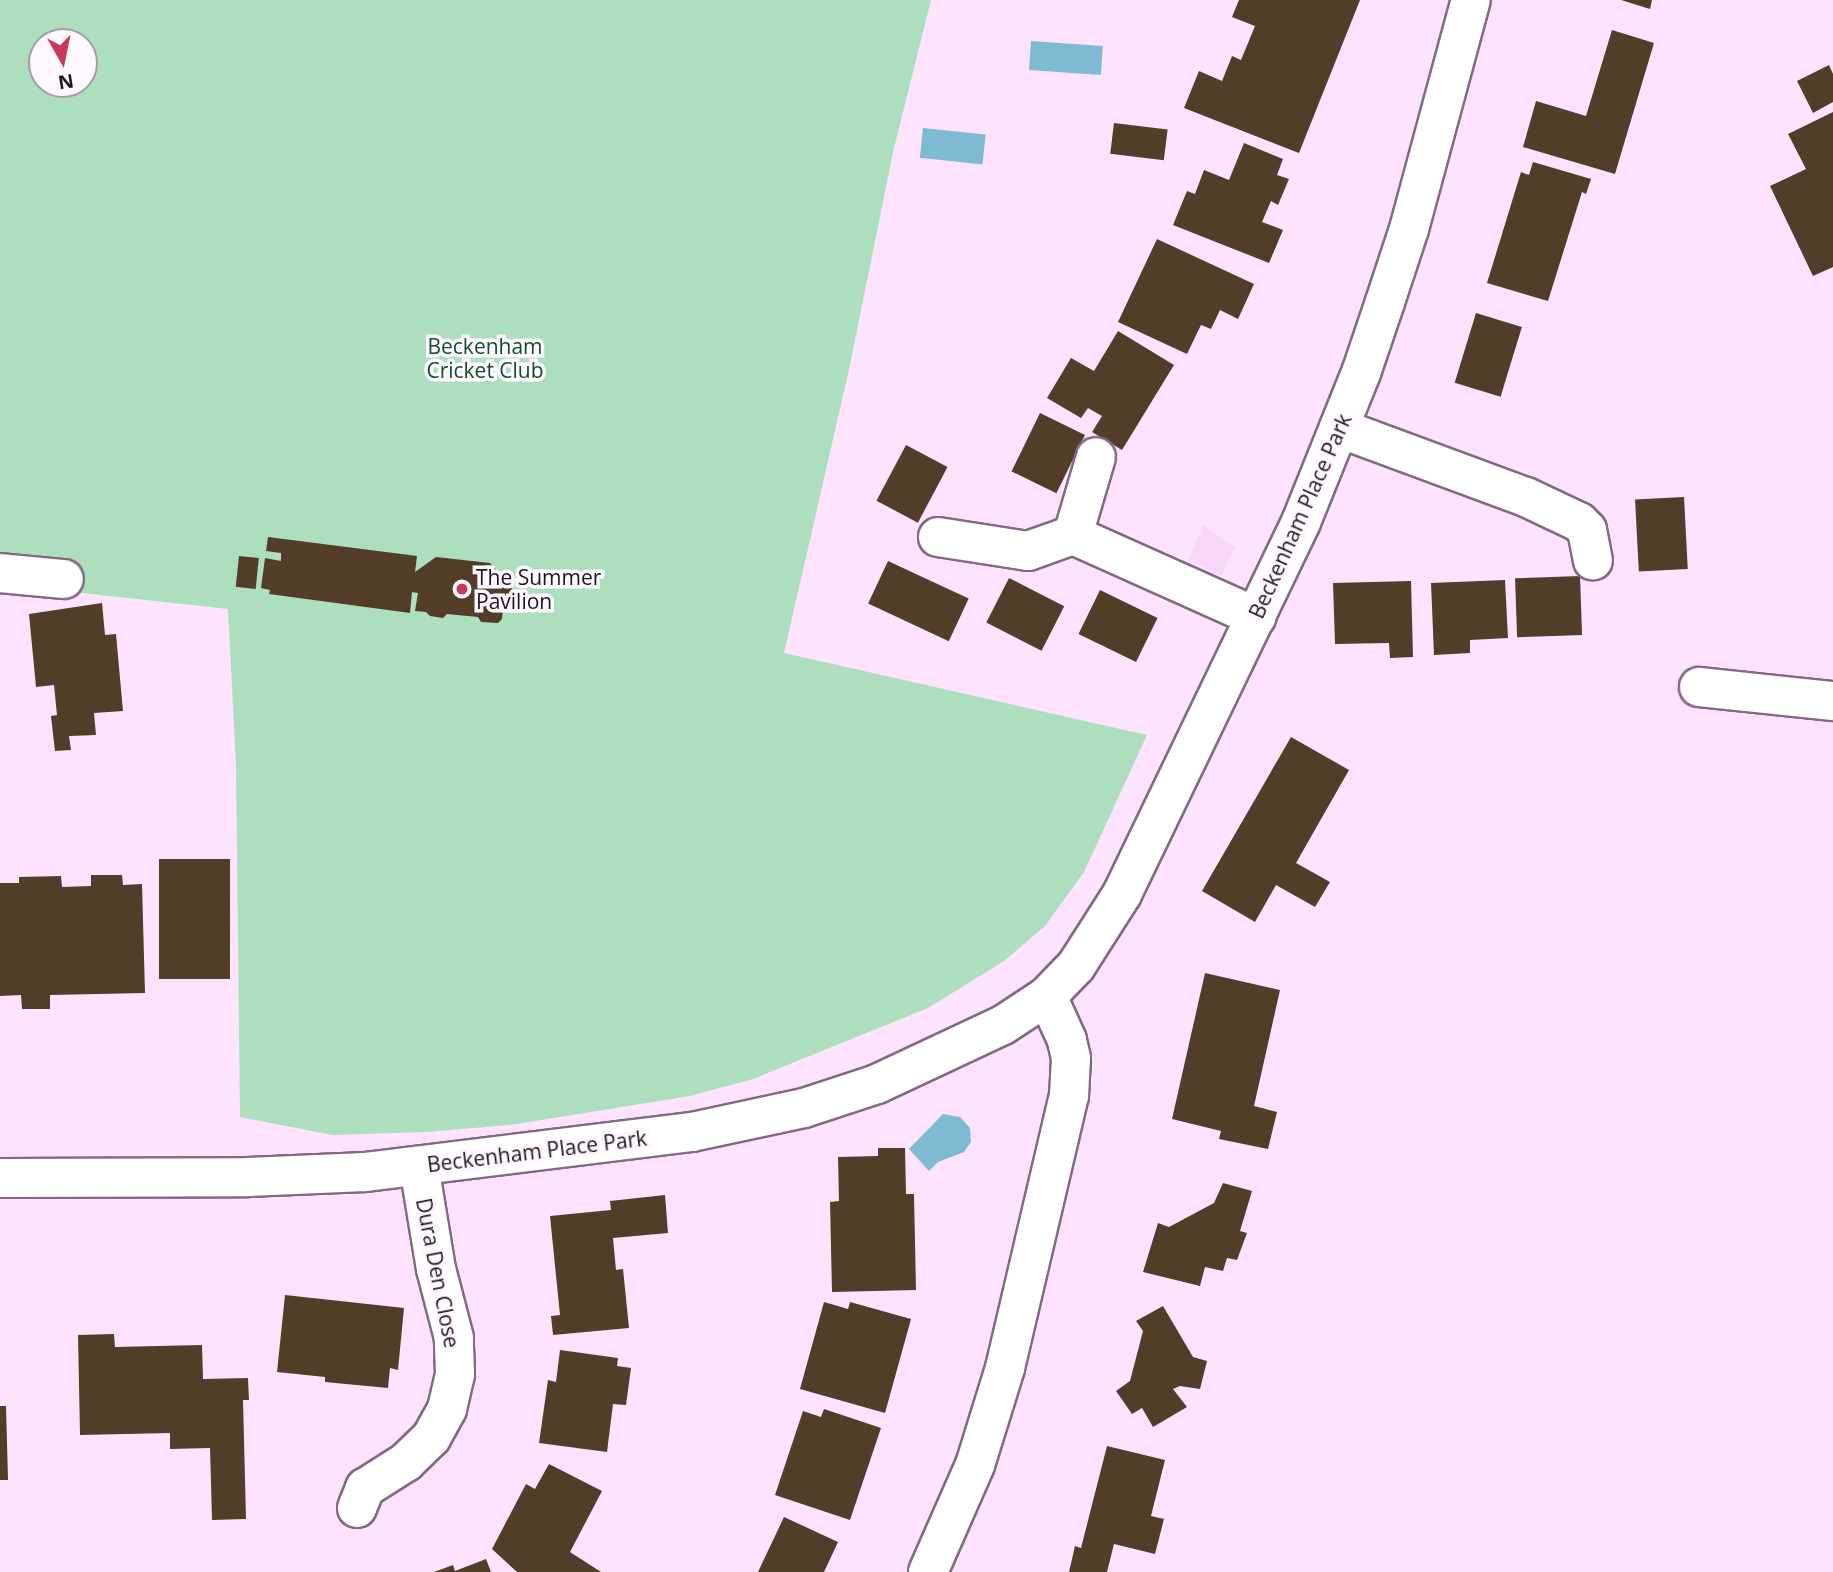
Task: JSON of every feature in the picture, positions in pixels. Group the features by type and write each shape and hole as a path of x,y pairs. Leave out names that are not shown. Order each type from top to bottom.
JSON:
{"street":[{"name":"Beckenham Place Park","path":"0,1178 286,1176 419,1166 692,1132 804,1108 914,1069 1003,1024 1046,996 1076,965 1122,894 1256,617 1339,428 1409,229 1471,0"},
{"path":"1339,428 1526,497 1579,522 1587,530 1593,560"},
{"path":"1073,535 1097,457"},
{"path":"938,537 1028,551 1073,535 1256,617"},
{"path":"0,573 64,579"},
{"path":"1699,687 1833,701"},
{"path":"928,1572 975,1465 1005,1368 1069,1096 1071,1058 1067,1040 1046,996"},
{"name":"Dura Den Close","path":"357,1508 365,1488 406,1462 430,1438 447,1409 456,1374 454,1338 434,1257 419,1166"}],"shaded area":[{"path":"1203,525 1235,547 1221,576 1189,559"}],"green space":[{"name":"Beckenham Cricket Club","path":"0,0 931,0 893,152 850,365 784,653 1147,735 1084,872 1045,926 1004,961 928,1008 753,1079 690,1096 510,1125 426,1132 332,1135 240,1117 236,765 228,609 0,584"}],"water":[{"path":"1031,41 1103,46 1101,75 1029,70"},
{"path":"923,128 986,135 983,164 920,158"},
{"path":"943,1114 960,1117 970,1128 971,1142 964,1152 938,1162 929,1171 909,1149"}],"building":[{"path":"1239,0 1360,0 1299,153 1184,108 1199,71 1222,81 1232,56 1241,60 1255,26 1232,17"},
{"path":"1621,0 1652,0 1650,9"},
{"path":"1612,30 1654,43 1615,174 1523,147 1536,101 1586,116"},
{"path":"1829,65 1833,74 1833,102 1813,113 1797,81"},
{"path":"1833,112 1833,267 1813,276 1770,186 1806,169 1788,134"},
{"path":"1114,123 1168,130 1164,160 1110,154"},
{"path":"1244,143 1283,159 1277,175 1289,179 1278,205 1271,201 1262,222 1283,230 1269,263 1173,225 1187,191 1195,194 1204,170 1229,180"},
{"path":"1533,162 1591,179 1586,194 1582,192 1548,301 1487,283 1521,172 1529,175"},
{"path":"1157,239 1254,284 1238,319 1220,310 1211,329 1201,325 1187,354 1118,322"},
{"path":"1476,313 1522,327 1501,397 1455,383"},
{"path":"1118,331 1174,365 1122,450 1092,432 1102,416 1088,408 1081,418 1047,398 1071,358 1094,371"},
{"path":"1040,413 1085,435 1056,493 1012,471"},
{"path":"906,445 947,467 918,523 876,501"},
{"path":"1684,497 1688,569 1639,571 1635,500"},
{"path":"268,537 417,556 415,572 436,557 490,563 505,580 504,585 512,586 509,611 503,609 502,619 498,623 481,622 478,617 447,614 443,618 415,611 418,593 412,592 410,613 269,594 270,590 261,588 265,558 281,561 281,553 266,551"},
{"path":"239,556 259,558 256,589 236,587"},
{"path":"888,561 969,599 949,641 868,604"},
{"path":"1580,576 1582,635 1517,637 1515,578"},
{"path":"1009,578 1064,606 1042,651 986,623"},
{"path":"1505,580 1508,638 1470,640 1470,653 1434,655 1431,583"},
{"path":"1411,581 1413,657 1390,658 1389,643 1335,644 1333,583"},
{"path":"1100,590 1158,618 1136,662 1079,634"},
{"path":"102,603 105,635 116,634 123,711 94,713 96,735 69,736 71,750 55,751 51,716 57,715 54,685 36,687 29,614"},
{"path":"1291,737 1349,770 1296,863 1330,882 1315,907 1276,885 1255,922 1202,891"},
{"path":"159,859 230,859 230,979 159,979"},
{"path":"91,875 122,875 123,885 142,884 145,993 50,995 50,1009 22,1009 21,995 0,996 0,883 19,883 19,877 61,876 62,887 91,886"},
{"path":"1205,973 1280,990 1254,1106 1277,1112 1268,1149 1219,1139 1221,1131 1172,1119"},
{"path":"878,1148 905,1148 906,1194 914,1194 916,1290 832,1292 830,1202 839,1201 838,1157 878,1156"},
{"path":"1223,1183 1252,1191 1240,1231 1247,1233 1237,1260 1227,1258 1223,1271 1205,1267 1200,1286 1143,1272 1158,1223 1169,1227 1214,1203"},
{"path":"665,1195 668,1233 613,1238 616,1270 623,1269 629,1328 553,1335 551,1316 560,1315 550,1216 611,1210 610,1201"},
{"path":"285,1295 404,1308 398,1370 390,1368 388,1388 325,1382 325,1377 277,1372"},
{"path":"824,1302 848,1309 850,1302 911,1319 885,1413 800,1389"},
{"path":"1163,1306 1193,1357 1207,1361 1200,1389 1180,1386 1173,1389 1187,1407 1153,1427 1142,1408 1132,1414 1116,1391 1130,1381 1143,1331 1136,1321"},
{"path":"114,1334 115,1347 202,1345 203,1379 248,1378 249,1400 243,1400 246,1519 212,1520 210,1448 170,1449 170,1433 80,1435 78,1335"},
{"path":"560,1350 618,1358 617,1366 631,1368 626,1405 613,1404 607,1452 539,1443 548,1380 556,1382"},
{"path":"0,1406 6,1406 8,1480 0,1480"},
{"path":"824,1409 881,1428 850,1520 775,1495 803,1411 821,1417"},
{"path":"1107,1446 1165,1460 1151,1516 1164,1519 1155,1554 1114,1544 1107,1572 1069,1572 1075,1546 1081,1548"},
{"path":"549,1464 602,1491 570,1552 601,1572 517,1572 492,1549 526,1484 535,1489"},
{"path":"784,1517 838,1542 824,1572 758,1572"},
{"path":"486,1559 491,1572 434,1572 453,1565 455,1571"}],"place":[{"name":"The Summer Pavilion","path":"462,589"}]}
